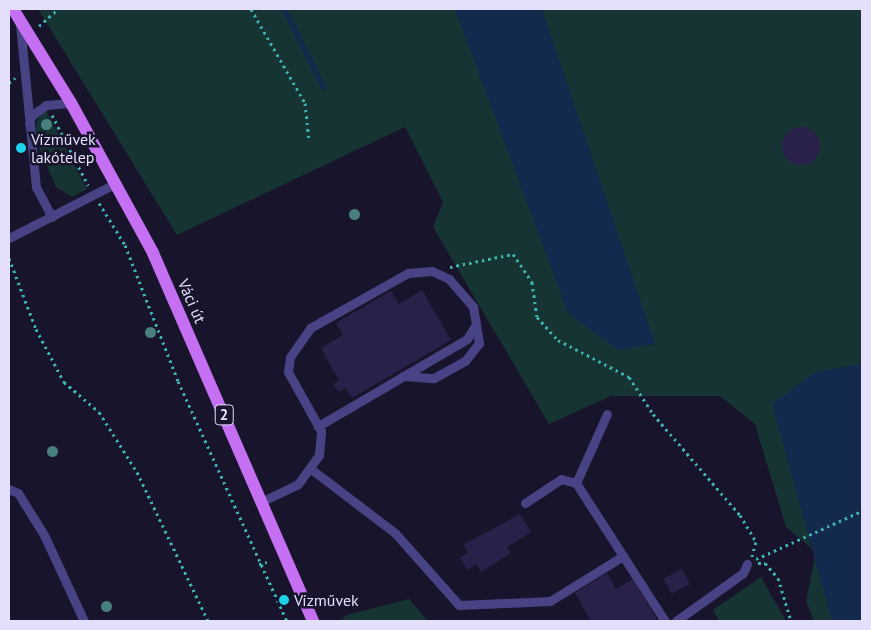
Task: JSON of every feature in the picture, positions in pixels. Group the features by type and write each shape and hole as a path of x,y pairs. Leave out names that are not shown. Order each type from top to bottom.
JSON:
{"main road":[{"name":"Váci út","path":"16,14 71,102 153,253 313,621"}],"lane":[{"path":"16,14 36,187 52,217"},
{"path":"28,129 31,116 46,105 71,102"},
{"path":"9,238 116,183"},
{"path":"261,502 298,484 311,469 319,455 318,426 288,372 290,357 310,328 408,272 432,272 449,279 473,307 479,343 465,361 434,378 403,376"},
{"path":"318,426 467,339 476,324"},
{"path":"576,482 607,414"},
{"path":"311,469 396,533 459,605 550,601 623,556"},
{"path":"525,503 561,479 576,482 665,621"},
{"path":"9,489 18,493 44,535 84,621"},
{"path":"676,621 743,573 748,564"}],"path":[{"path":"29,34 58,9"},
{"path":"251,9 305,103 309,141"},
{"path":"46,105 94,195 125,245 178,381 246,526 260,564 287,621"},
{"path":"432,272 513,254 532,282 536,317 558,340 628,377 653,414 740,515 756,542 748,564"},
{"path":"9,258 36,329 64,382 99,412 137,472 208,621"},
{"path":"748,564 766,552 862,511"},
{"path":"260,564 267,562"},
{"path":"748,564 764,563 778,578 792,621"},
{"path":"279,604 284,600"}],"green space":[{"path":"38,9 862,9 862,621 814,621 806,601 816,552 786,527 755,424 720,396 611,396 549,424 433,227 443,202 405,127 177,235"},
{"path":"46,111 87,189 72,197 56,187 33,134 38,118"},
{"path":"761,577 786,621 719,621 713,610"},
{"path":"409,599 428,621 340,621 347,615"}],"water":[{"path":"455,9 542,9 655,344 618,350 568,313"},
{"path":"859,364 862,367 862,621 832,621 772,404 816,372"}],"building":[{"path":"801,127 814,133 820,146 814,159 801,165 788,159 782,146 788,133"},
{"path":"422,290 451,340 352,398 346,388 338,392 333,384 339,380 321,348 343,335 336,323 391,291 399,304"},
{"path":"520,514 531,532 507,547 511,553 481,572 477,564 467,570 460,558 468,552 463,545"},
{"path":"682,569 690,584 671,594 663,579"},
{"path":"607,573 616,589 633,579 657,620 591,621 575,593"}],"waterway":[{"path":"284,9 323,87"}],"place":[{"name":"Vízművek lakótelep","path":"21,148"},
{"name":"Vízművek","path":"284,600"}]}
